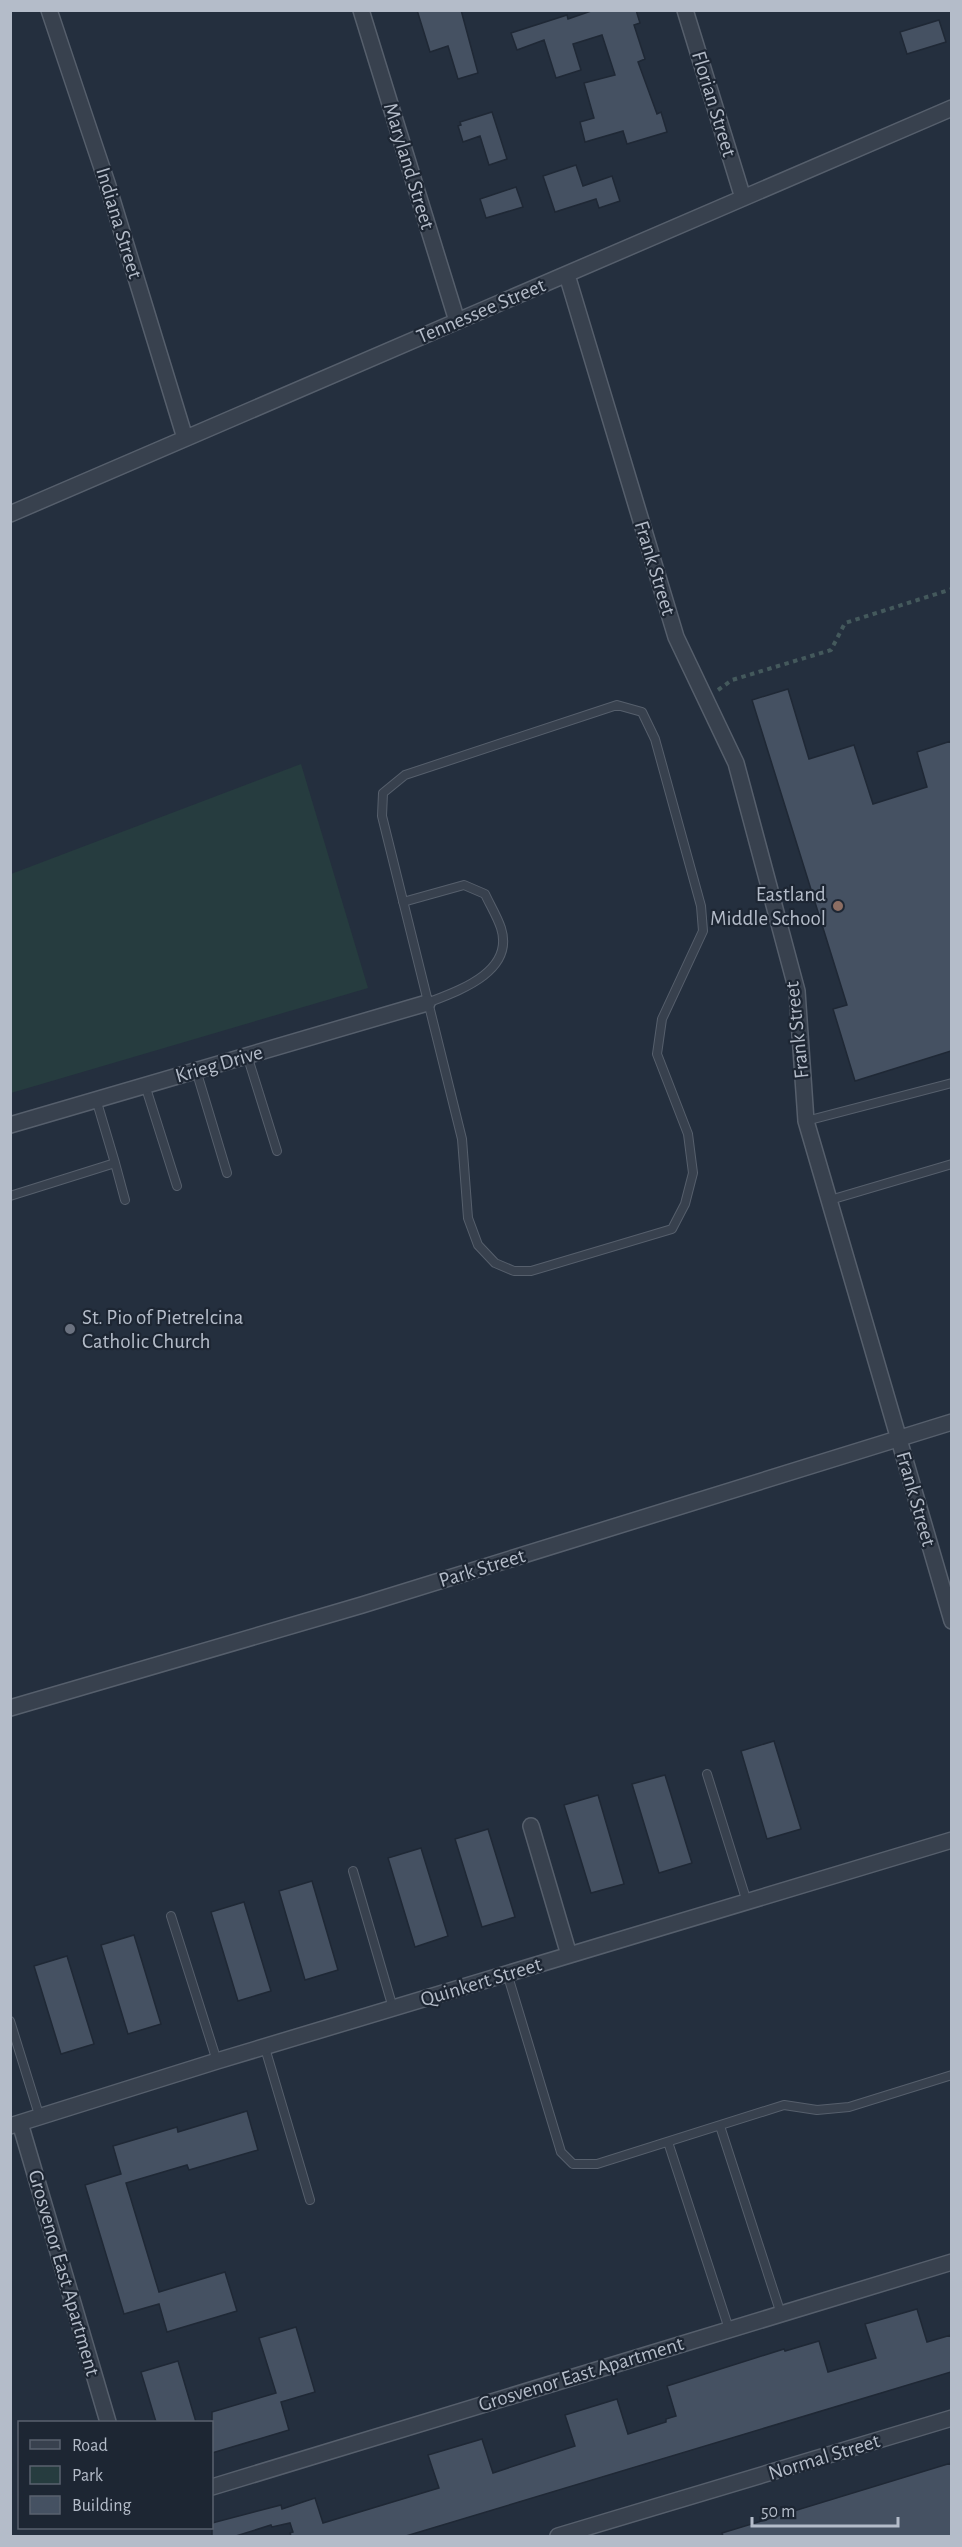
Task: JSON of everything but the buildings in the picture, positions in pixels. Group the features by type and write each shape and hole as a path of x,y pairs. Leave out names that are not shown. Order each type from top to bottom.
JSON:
{"street":[{"name":"Indiana Street","path":"49,10 107,183 185,438"},
{"name":"Maryland Street","path":"361,10 457,321"},
{"name":"Florian Street","path":"685,10 742,198"},
{"name":"Tennessee Street","path":"10,514 951,108"},
{"name":"Frank Street","path":"567,275 676,637 736,763 797,991 806,1121 951,1621"},
{"name":"Krieg Drive","path":"10,1125 427,1003"},
{"name":"Park Street","path":"10,1708 362,1605 951,1422"},
{"path":"531,1826 569,1955"},
{"name":"Quinkert Street","path":"15,2125 507,1973 951,1842"},
{"name":"Grosvenor East Apartment","path":"15,2125 108,2421"},
{"name":"Grosvenor East Apartment","path":"213,2487 951,2262"},
{"name":"Normal Street","path":"558,2536 951,2418"}],"lane":[{"path":"617,705 642,712 655,739 701,906 703,931 662,1019 657,1054 688,1134 693,1173 685,1204 672,1228 531,1271 514,1271 495,1263 478,1245 468,1218 462,1139 403,902 382,816 383,793 405,775 617,705"},
{"path":"403,902 464,885 485,894 502,930 502,952 488,973 460,990 427,1003"},
{"path":"248,1055 277,1150"},
{"path":"196,1070 226,1173"},
{"path":"806,1121 951,1083"},
{"path":"145,1085 177,1186"},
{"path":"96,1100 125,1200"},
{"path":"10,1196 115,1163"},
{"path":"830,1200 951,1164"},
{"path":"707,1774 747,1902"},
{"path":"353,1871 393,2008"},
{"path":"171,1916 217,2061"},
{"path":"507,1973 561,2152 573,2164 597,2164 784,2105 817,2110 849,2107 951,2075"},
{"path":"10,2021 40,2118"},
{"path":"265,2048 310,2200"},
{"path":"720,2126 781,2314"},
{"path":"668,2142 729,2329"}],"path":[{"path":"706,698 732,680 831,650 845,623 951,589"}],"green space":[{"path":"301,764 368,988 11,1093 11,874"}],"place":[{"name":"Eastland Middle School","path":"838,906"},
{"name":"St. Pio of Pietrelcina Catholic Church","path":"70,1329"}]}
